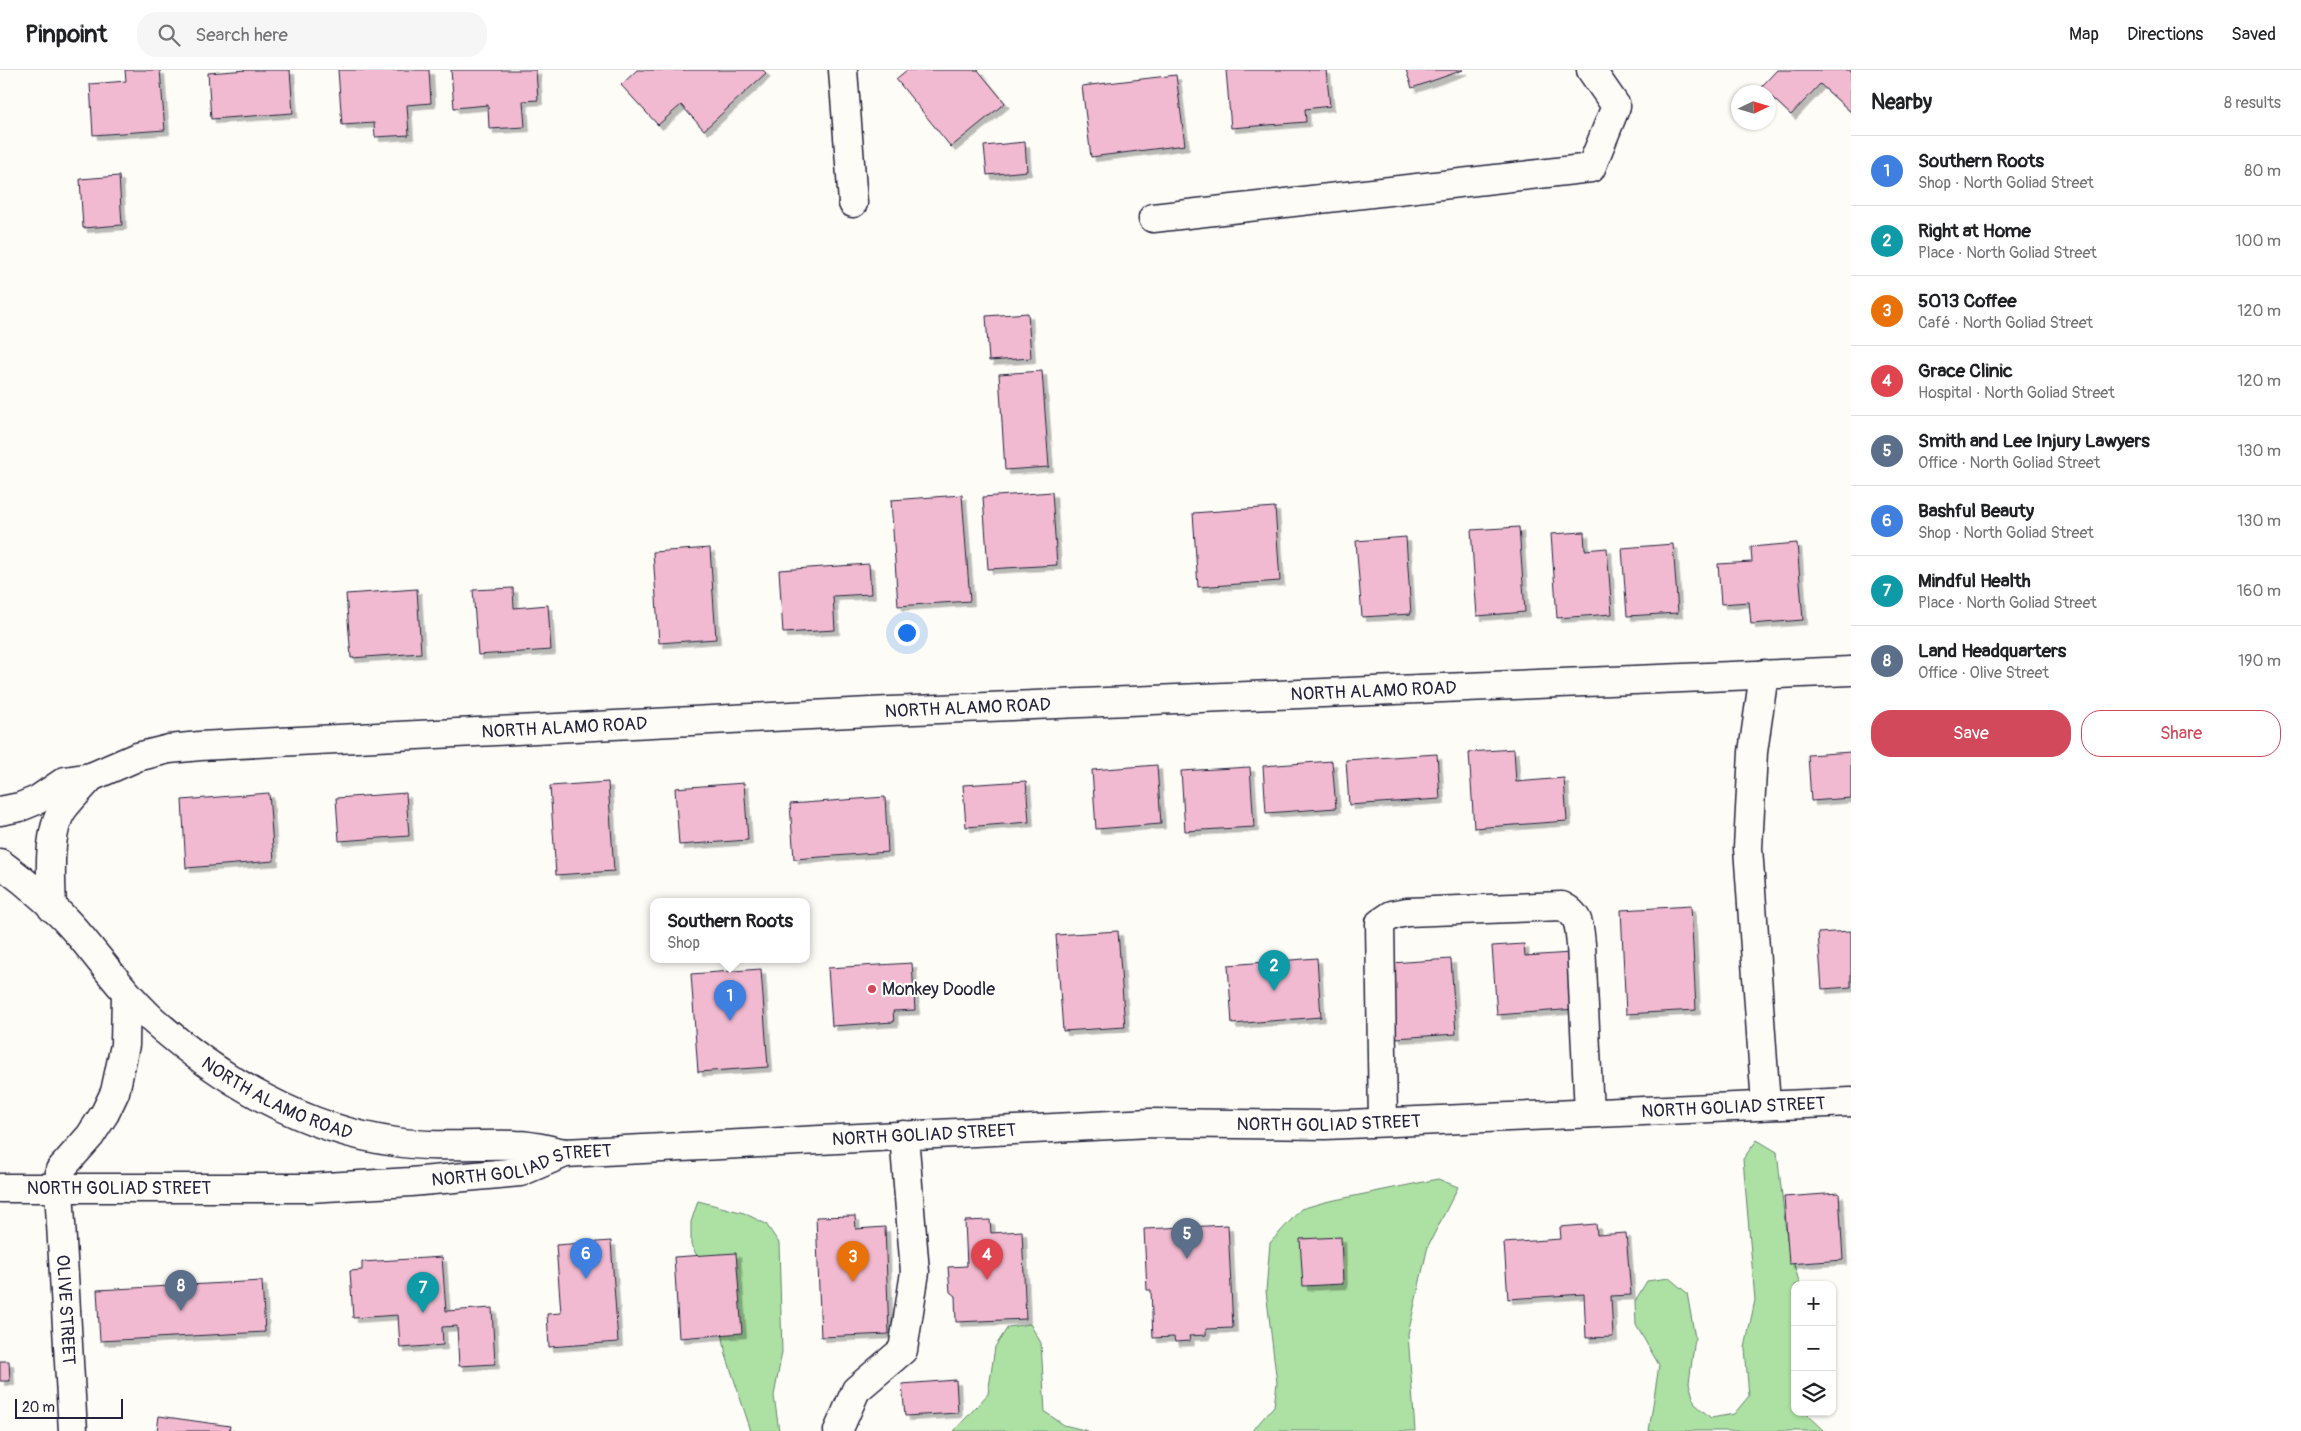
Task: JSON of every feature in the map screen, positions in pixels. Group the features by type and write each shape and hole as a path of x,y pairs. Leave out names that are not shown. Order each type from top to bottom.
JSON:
{"main road":[{"path":"843,70 853,204"},
{"path":"1153,218 1591,168 1616,106 1591,70"},
{"name":"NORTH ALAMO ROAD","path":"0,811 20,807 38,800 65,781 91,777 137,757 168,749 253,742 890,711 1851,671"},
{"path":"1764,674 1753,752 1748,848 1766,1105"},
{"name":"NORTH ALAMO ROAD","path":"52,908 51,862 57,826 62,811 91,777"},
{"name":"NORTH ALAMO ROAD","path":"0,863 52,908 80,936 126,994 206,1065 237,1085 312,1119 356,1134 395,1142 473,1146 519,1145 565,1153"},
{"path":"1383,1122 1380,923 1392,916 1416,912 1562,906 1573,911 1579,924 1581,944 1590,1113"},
{"name":"OLIVE STREET","path":"73,1431 59,1189 60,1170 105,1114 114,1092 125,1045 126,994"},
{"name":"NORTH GOLIAD STREET","path":"0,1188 309,1188 411,1182 520,1172 565,1153 1150,1123 1325,1125 1851,1102"},
{"path":"838,1431 856,1390 903,1350 915,1272 904,1136"}],"green space":[{"path":"1757,1140 1777,1152 1787,1240 1799,1281 1791,1281 1791,1416 1809,1416 1825,1431 1649,1431 1659,1365 1636,1325 1635,1301 1647,1281 1669,1278 1687,1293 1695,1338 1689,1383 1695,1404 1711,1418 1734,1414 1749,1396 1745,1348 1755,1300 1743,1159"},
{"path":"1438,1179 1458,1187 1428,1246 1408,1334 1415,1431 1252,1431 1274,1406 1277,1383 1266,1291 1270,1243 1301,1209 1325,1202"},
{"path":"698,1201 744,1213 766,1224 779,1243 782,1352 774,1396 779,1431 751,1431 726,1355 714,1286 691,1245 691,1222"},
{"path":"1030,1324 1041,1343 1045,1412 1064,1425 1088,1431 954,1431 988,1394 995,1347 1008,1327"}],"building":[{"path":"125,70 160,70 165,130 93,135 90,84 126,81"},
{"path":"247,70 290,70 293,113 211,119 208,73"},
{"path":"338,70 429,70 431,103 407,105 409,135 375,137 374,123 342,125"},
{"path":"451,70 536,70 538,100 523,101 525,127 489,129 488,105 454,108"},
{"path":"637,70 763,70 766,73 704,130 681,105 658,125 621,85"},
{"path":"907,70 978,70 1005,103 951,147 896,79"},
{"path":"1226,70 1326,70 1330,106 1305,109 1306,122 1231,128"},
{"path":"1406,70 1463,70 1412,88"},
{"path":"1777,70 1851,70 1851,112 1820,84 1791,115 1776,101 1776,85 1763,85"},
{"path":"1176,75 1185,145 1091,157 1082,86"},
{"path":"1025,142 1027,171 987,175 984,146"},
{"path":"119,176 122,225 83,228 80,179"},
{"path":"1028,313 1031,358 989,361 986,316"},
{"path":"1042,371 1049,467 1005,470 999,374"},
{"path":"1052,492 1057,565 988,569 983,497"},
{"path":"962,495 970,601 898,606 891,500"},
{"path":"1275,507 1280,581 1198,587 1193,513"},
{"path":"1519,527 1525,612 1477,616 1471,530"},
{"path":"1584,532 1585,550 1607,548 1612,614 1557,618 1551,534"},
{"path":"1406,537 1411,614 1362,617 1356,541"},
{"path":"1797,543 1803,620 1751,624 1749,602 1721,604 1718,564 1752,562 1751,547"},
{"path":"1673,544 1678,613 1627,616 1622,548"},
{"path":"710,548 716,639 659,643 653,552"},
{"path":"869,564 871,594 833,596 835,630 783,633 779,570"},
{"path":"513,588 514,608 548,605 551,650 478,655 473,590"},
{"path":"417,589 421,653 351,658 346,594"},
{"path":"1514,749 1516,782 1564,778 1567,821 1474,828 1469,752"},
{"path":"1851,752 1851,798 1811,801 1808,755"},
{"path":"1437,754 1440,799 1349,805 1346,760"},
{"path":"1332,761 1336,808 1266,813 1263,766"},
{"path":"1157,765 1161,824 1096,829 1092,770"},
{"path":"1250,767 1254,827 1185,831 1181,771"},
{"path":"1026,781 1029,822 966,827 963,785"},
{"path":"608,782 614,871 556,875 550,786"},
{"path":"744,783 748,840 679,845 675,788"},
{"path":"269,793 274,861 186,868 182,800"},
{"path":"406,793 409,836 339,841 336,798"},
{"path":"885,797 888,852 794,859 790,804"},
{"path":"1691,906 1696,1010 1626,1014 1621,910"},
{"path":"1118,931 1125,1027 1063,1031 1056,935"},
{"path":"1851,931 1851,987 1822,989 1818,933"},
{"path":"1524,944 1525,956 1571,953 1575,1009 1497,1015 1492,946"},
{"path":"1317,958 1321,1017 1232,1024 1228,965"},
{"path":"1451,959 1456,1034 1396,1038 1391,963"},
{"name":"Monkey Doodle","path":"912,963 915,1010 893,1011 894,1022 832,1026 828,968"},
{"path":"761,969 768,1067 698,1072 691,974"},
{"path":"1839,1193 1843,1260 1789,1264 1784,1197"},
{"path":"855,1216 856,1229 885,1227 889,1334 821,1337 816,1217"},
{"path":"990,1220 991,1233 1022,1231 1026,1319 956,1322 955,1296 950,1292 948,1267 967,1266 965,1221"},
{"path":"1596,1224 1597,1235 1626,1233 1631,1295 1611,1296 1613,1337 1586,1338 1584,1294 1508,1299 1504,1243 1561,1239 1560,1227"},
{"path":"1228,1225 1233,1328 1206,1329 1206,1335 1189,1336 1190,1341 1175,1342 1174,1337 1153,1338 1151,1290 1147,1290 1144,1229"},
{"path":"1341,1237 1343,1284 1303,1286 1300,1239"},
{"path":"611,1241 618,1342 549,1347 547,1314 561,1313 556,1245"},
{"path":"736,1253 742,1333 679,1338 674,1257"},
{"path":"442,1257 446,1311 492,1308 495,1364 459,1366 457,1326 442,1327 443,1345 400,1348 398,1315 353,1318 350,1271 362,1270 362,1262"},
{"path":"262,1281 265,1332 100,1341 97,1290"},
{"path":"0,1361 9,1361 10,1381 0,1381"},
{"path":"956,1380 958,1413 905,1416 902,1384"},
{"path":"159,1416 230,1426 229,1431 157,1431"}],"place":[{"name":"Monkey Doodle","path":"872,989"},
{"name":"Right at Home","path":"1274,991"},
{"name":"Southern Roots","path":"730,1021"},
{"name":"Smith and Lee Injury Lawyers","path":"1187,1259"},
{"name":"Bashful Beauty","path":"586,1279"},
{"name":"Grace Clinic","path":"987,1280"},
{"name":"5013 Coffee","path":"853,1282"},
{"name":"Land Headquarters","path":"181,1311"},
{"name":"Mindful Health","path":"423,1313"}]}
